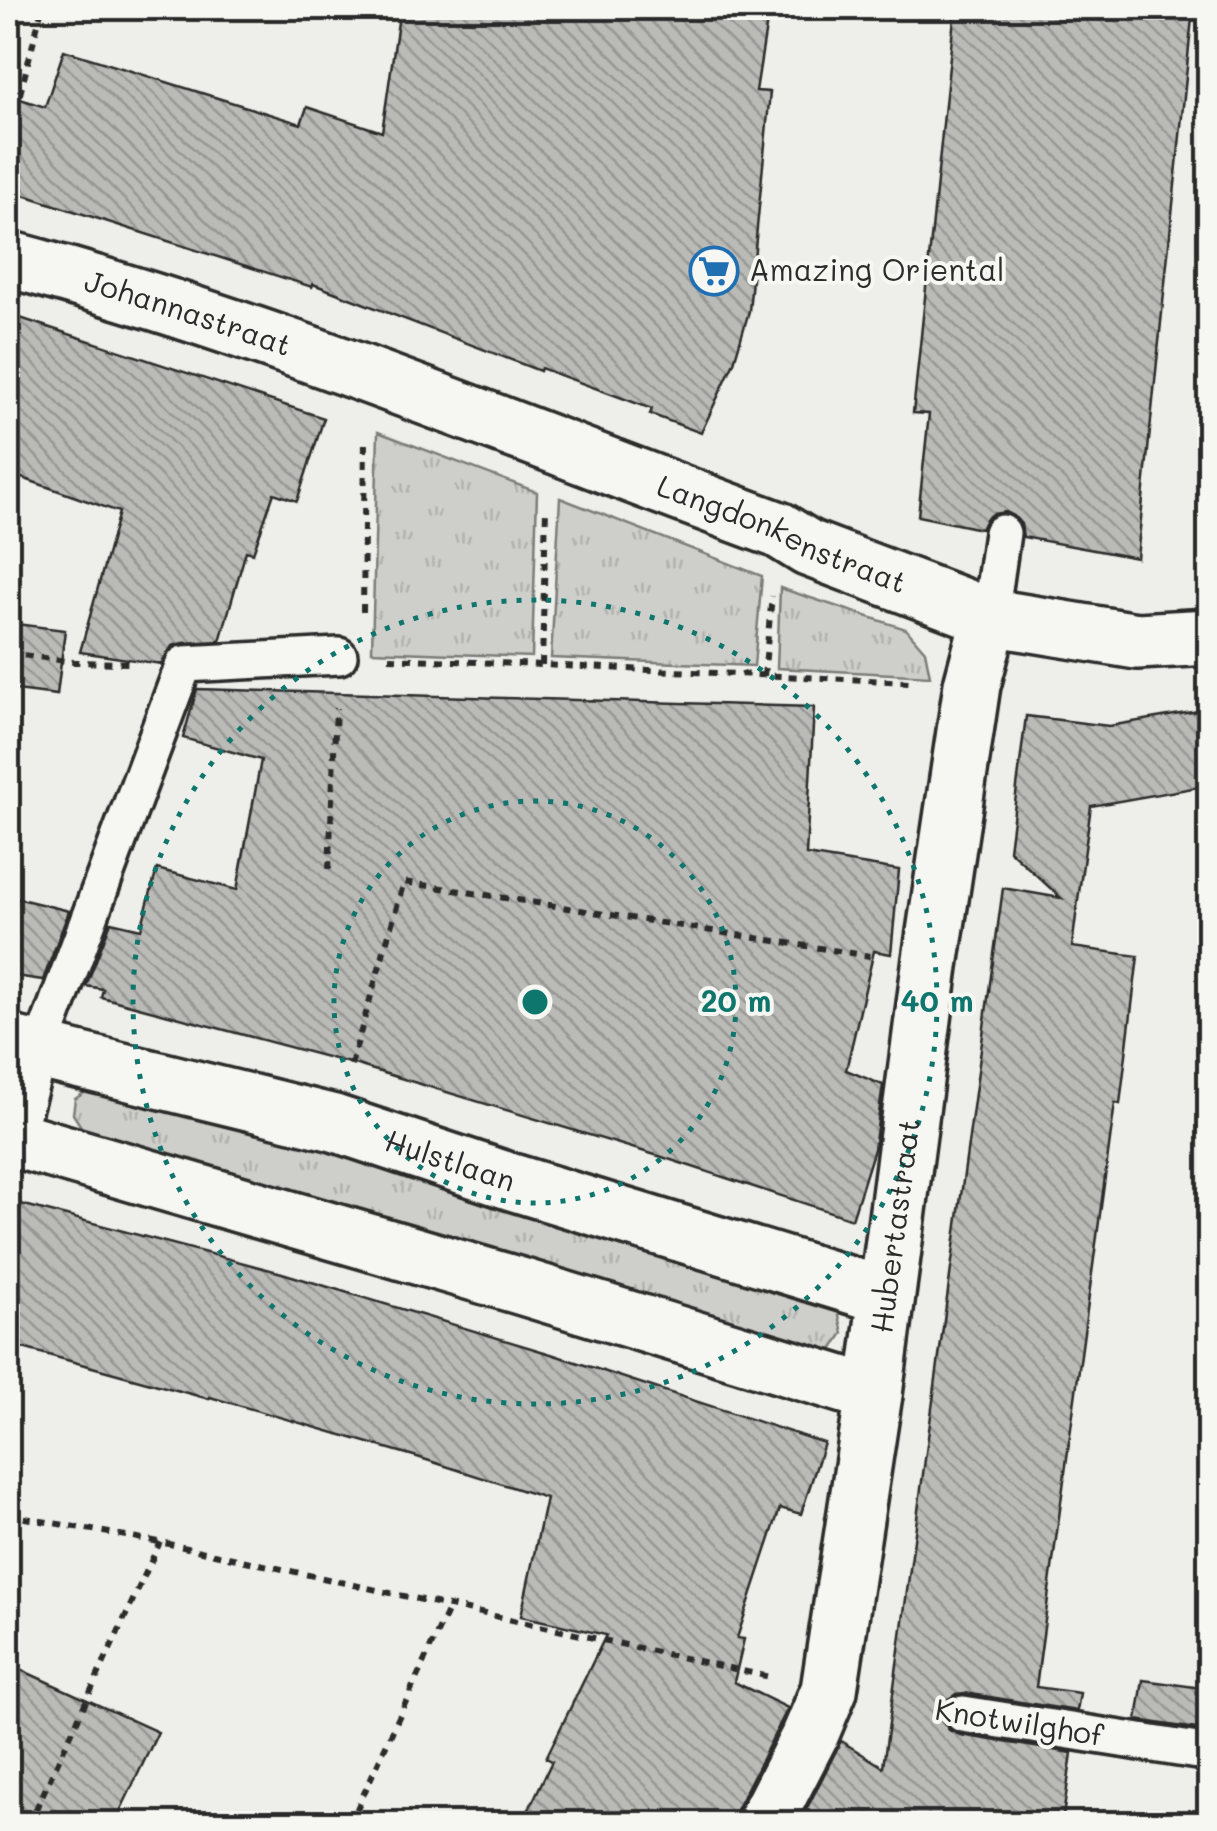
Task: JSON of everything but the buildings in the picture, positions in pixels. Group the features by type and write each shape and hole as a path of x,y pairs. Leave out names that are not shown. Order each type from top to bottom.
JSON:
{"street":[{"name":"Johannastraat","path":"8,259 366,373"},
{"name":"Langdonkenstraat","path":"366,373 779,530 808,548 990,617 1136,641 1210,637"},
{"name":"Hubertastraat","path":"764,1824 829,1690 972,685 990,617"},
{"name":"Hulstlaan","path":"24,1046 334,1123 512,1182 886,1296"},
{"path":"11,1138 874,1394"}],"lane":[{"path":"990,617 1002,533"},
{"path":"11,1138 24,1046 184,664 351,657"},
{"name":"Knotwilghof","path":"963,1714 1210,1753"}],"path":[{"path":"8,141 42,8"},
{"path":"328,870 351,657 366,373"},
{"path":"542,665 548,442"},
{"path":"8,653 73,662 184,664"},
{"path":"351,657 972,685"},
{"path":"334,1123 404,882 930,966"},
{"path":"8,1515 160,1542 829,1690"},
{"path":"29,1824 160,1542"},
{"path":"350,1824 450,1605"}],"green space":[{"path":"378,432 537,492 532,657 372,651"},
{"path":"560,498 762,576 754,666 551,658"},
{"path":"780,588 906,629 925,651 930,676 777,668"},
{"path":"96,1085 300,1135 810,1296 838,1311 843,1333 832,1350 811,1354 90,1141 73,1114 75,1099"}],"place":[{"name":"Amazing Oriental","path":"714,271"}]}
